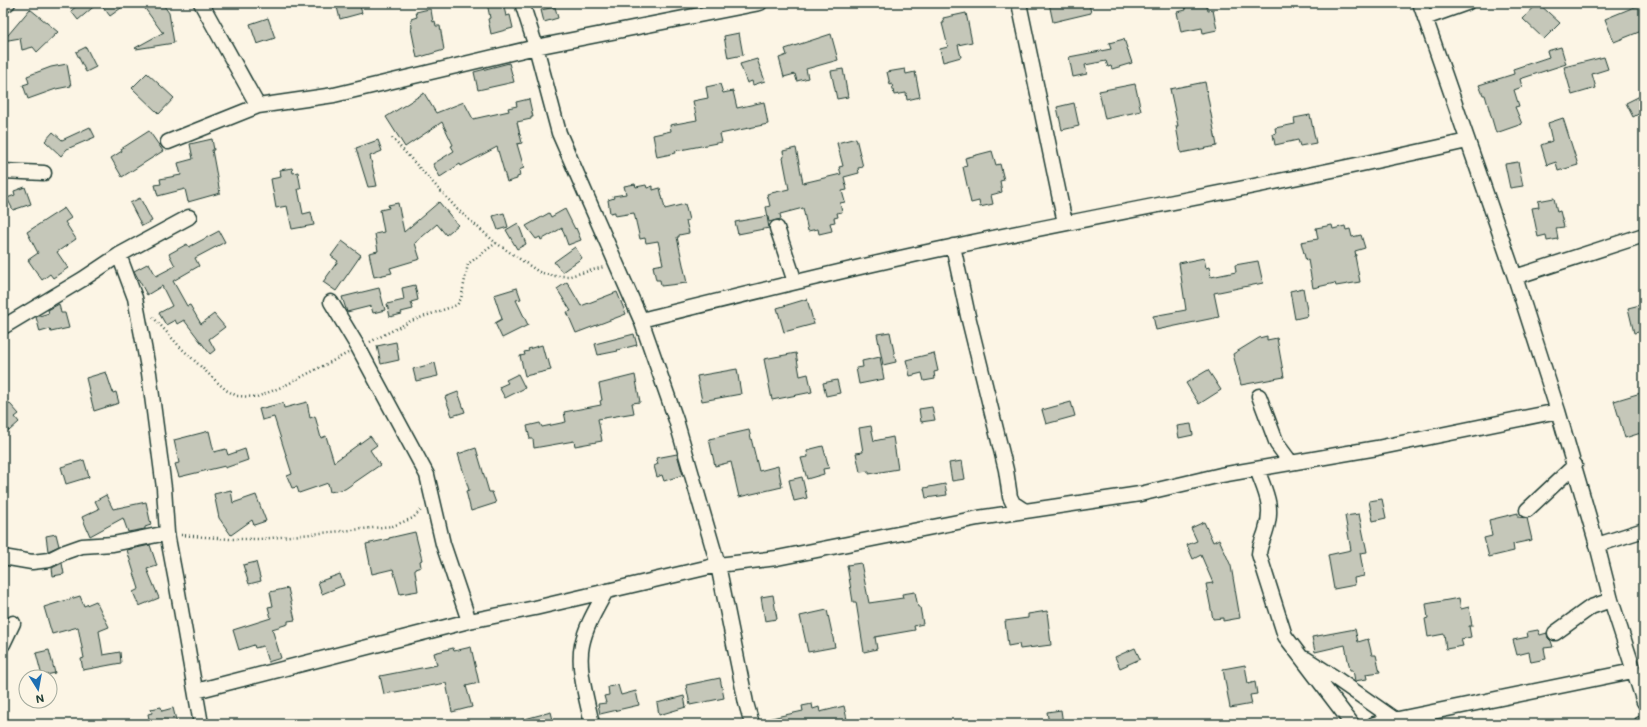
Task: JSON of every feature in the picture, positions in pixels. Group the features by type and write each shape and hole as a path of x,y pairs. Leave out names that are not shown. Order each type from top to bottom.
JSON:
{"street":[{"path":"3,6 8,3"},
{"path":"201,3 258,106"},
{"path":"522,3 536,46 559,132 642,320 676,420 718,565 746,703 752,724"},
{"path":"168,142 258,106 334,95 536,46 721,7 760,3"},
{"path":"1019,3 1065,223"},
{"path":"1420,3 1514,277 1558,411 1575,465 1611,600 1644,702"},
{"path":"1425,18 1467,3"},
{"path":"642,320 795,282 954,246 1364,165 1467,141"},
{"path":"3,171 44,173"},
{"path":"3,327 83,279 118,255 189,217"},
{"path":"777,228 795,282"},
{"path":"1514,277 1644,235"},
{"path":"954,246 968,316 1006,470 1010,497 1013,503 1025,511"},
{"path":"118,255 134,298 148,373 164,488 167,533 196,691 200,724"},
{"path":"331,302 358,347 427,475 443,544 470,621"},
{"path":"1259,396 1277,444 1291,463"},
{"path":"196,691 470,621 718,565 777,558 971,520 1140,494 1221,475 1377,448 1558,411"},
{"path":"1527,510 1575,465"},
{"path":"1257,469 1270,506 1259,554 1285,636 1352,724"},
{"path":"1597,545 1644,530"},
{"path":"3,557 32,562 50,560 65,552 82,546 113,544 167,533"},
{"path":"592,724 581,662 582,645 590,621 606,591"},
{"path":"1555,633 1591,607 1611,600"},
{"path":"3,644 13,623"},
{"path":"1298,654 1334,676 1393,722"},
{"path":"1374,724 1393,722 1633,671"}],"path":[{"path":"392,138 458,210 496,243 539,272 553,276 570,276 616,264"},
{"path":"150,314 186,353 226,390 237,396 257,397 319,369 358,347 411,321 455,307 461,299 468,264 496,243"},
{"path":"167,533 230,539 260,539 393,526 413,518 432,500"}],"building":[{"path":"80,3 98,3 78,20 71,11"},
{"path":"100,3 128,3 110,16"},
{"path":"141,3 162,3 169,13 174,43 135,48 164,32 162,32"},
{"path":"336,3 359,3 362,13 340,19"},
{"path":"487,3 503,3 506,16 510,15 513,28 491,34"},
{"path":"1049,3 1089,3 1091,13 1053,22"},
{"path":"1184,3 1206,3 1208,11 1213,10 1217,30 1203,33 1202,28 1181,32 1177,12 1186,10"},
{"path":"1538,3 1560,23 1544,39 1523,19"},
{"path":"1644,3 1644,30 1614,42 1605,19"},
{"path":"555,7 558,18 544,22 541,10"},
{"path":"30,9 58,32 37,52 33,47 22,50 20,38 3,41"},
{"path":"429,9 431,10 433,22 435,21 436,26 440,26 444,50 417,58 411,28 411,19 417,17 416,12"},
{"path":"966,13 972,42 958,45 961,57 943,62 940,49 948,47 942,23 944,23 943,18"},
{"path":"268,18 275,38 257,44 250,24"},
{"path":"739,33 743,55 728,58 724,36"},
{"path":"831,34 838,60 806,69 808,78 797,81 795,74 784,77 779,58 787,55 785,49"},
{"path":"1124,39 1132,63 1112,69 1111,66 1108,67 1106,61 1085,65 1087,74 1073,77 1069,57 1111,49 1109,43"},
{"path":"86,47 96,67 86,72 76,52"},
{"path":"1561,47 1566,64 1520,79 1522,87 1514,90 1519,106 1515,107 1522,124 1496,133 1485,95 1483,95 1479,85 1514,74 1513,69 1549,57 1547,51"},
{"path":"1604,57 1608,69 1592,74 1596,88 1572,95 1564,67"},
{"path":"757,59 765,81 753,85 752,81 747,83 740,64"},
{"path":"509,63 514,82 478,90 474,72"},
{"path":"67,64 71,86 56,89 28,99 23,85 29,83 27,76 51,67"},
{"path":"843,69 848,97 837,99 831,71"},
{"path":"905,69 906,74 915,72 920,97 907,100 906,93 894,95 892,84 890,85 887,72"},
{"path":"147,73 174,98 159,114 132,88"},
{"path":"1205,82 1217,146 1181,153 1176,126 1178,126 1170,89"},
{"path":"720,84 723,93 733,91 737,108 764,102 768,124 720,134 722,142 675,151 676,153 657,157 653,135 671,131 670,125 697,120 693,101 708,98 706,87"},
{"path":"1135,84 1141,111 1105,119 1099,91"},
{"path":"424,93 436,113 464,102 473,119 509,111 508,108 517,106 516,102 529,99 533,117 531,117 531,119 517,122 522,143 517,144 524,168 519,170 520,176 517,177 517,179 507,182 497,147 461,166 460,164 440,177 433,164 454,151 451,146 453,145 442,122 405,147 386,117"},
{"path":"1644,94 1644,111 1633,117 1626,103"},
{"path":"1074,103 1079,126 1062,130 1057,107"},
{"path":"1310,115 1316,143 1300,146 1298,140 1275,145 1273,134 1276,133 1275,128 1295,124 1294,118"},
{"path":"1563,118 1578,165 1558,171 1556,162 1547,165 1541,145 1552,141 1548,123"},
{"path":"90,127 95,137 67,149 61,156 45,141 53,132 62,140"},
{"path":"149,131 163,151 122,177 111,158 122,151 121,149"},
{"path":"856,138 863,167 858,168 859,173 844,177 847,190 842,191 845,202 840,203 842,212 837,213 838,217 834,218 835,222 830,223 832,231 819,234 818,229 808,231 803,208 780,214 781,219 769,222 766,207 770,206 767,194 789,189 783,151 796,148 803,183 841,174 839,167 843,166 837,143"},
{"path":"212,139 214,150 212,150 220,193 188,202 185,189 158,196 155,185 161,184 160,179 181,175 178,163 193,159 190,144"},
{"path":"378,140 382,151 370,156 377,186 368,187 356,148"},
{"path":"992,151 996,165 1000,164 1004,180 1000,181 1002,192 991,195 993,204 980,207 979,201 971,203 963,167 967,166 965,158"},
{"path":"1518,162 1523,186 1510,188 1505,164"},
{"path":"292,168 293,173 298,172 301,189 298,189 303,214 311,212 314,225 292,229 287,206 276,208 271,179 281,177 280,170"},
{"path":"635,184 636,187 646,185 647,188 653,186 653,190 660,188 665,209 685,204 689,220 686,221 689,233 679,235 679,237 677,237 687,283 661,286 660,280 656,280 653,266 663,264 658,241 646,243 645,238 640,239 634,213 615,216 615,212 610,213 608,200 614,198 613,196 626,194 624,186"},
{"path":"25,187 31,204 13,210 7,198 15,195 14,191"},
{"path":"140,198 152,221 142,226 130,203"},
{"path":"1554,198 1557,212 1560,211 1564,227 1556,228 1558,239 1547,241 1546,235 1538,237 1532,208 1539,207 1538,201"},
{"path":"439,202 458,225 446,235 437,224 415,243 420,259 390,268 392,273 374,277 369,253 378,251 375,234 384,232 380,210 389,208 388,205 398,203 404,232"},
{"path":"64,208 71,218 65,222 76,239 57,252 68,268 53,278 50,274 42,280 28,260 38,253 27,232"},
{"path":"565,209 581,240 568,245 562,228 541,240 540,237 536,239 526,226 549,213 551,217"},
{"path":"504,213 508,227 498,230 493,216"},
{"path":"767,216 769,228 738,234 735,222"},
{"path":"518,223 526,244 517,249 506,230"},
{"path":"1332,225 1333,229 1345,226 1346,230 1350,229 1352,237 1361,235 1365,248 1355,251 1360,282 1336,286 1335,283 1313,288 1308,260 1306,261 1301,242 1318,239 1316,228"},
{"path":"219,231 225,242 195,258 199,266 173,281 187,306 190,305 201,324 214,314 225,327 209,339 215,350 210,354 184,320 177,324 175,320 166,325 159,313 172,306 162,286 147,295 134,271 149,263 156,276 175,266 169,254 187,244 189,247"},
{"path":"342,241 361,255 336,291 323,282 338,261 331,256"},
{"path":"575,247 582,258 562,272 554,262"},
{"path":"1204,258 1206,268 1209,267 1211,277 1236,272 1235,265 1258,261 1263,283 1214,293 1219,317 1156,330 1153,316 1186,310 1179,263"},
{"path":"567,282 581,306 617,292 626,314 576,333 567,312 571,311 557,289"},
{"path":"415,285 418,300 411,302 413,309 390,317 387,304 404,300 402,288"},
{"path":"379,288 385,310 373,313 371,306 347,312 342,297"},
{"path":"517,288 521,299 516,300 528,325 502,338 495,323 502,319 494,295"},
{"path":"1303,288 1308,316 1295,319 1290,291"},
{"path":"807,299 814,324 784,332 777,308"},
{"path":"59,304 61,313 65,313 69,328 51,332 50,329 40,332 36,317 49,313 48,310"},
{"path":"1644,304 1644,331 1634,333 1628,308"},
{"path":"890,332 896,362 883,365 877,334"},
{"path":"634,334 637,345 598,355 595,344"},
{"path":"1267,336 1267,340 1277,338 1284,377 1241,385 1233,354 1259,338"},
{"path":"396,342 399,360 381,364 377,346"},
{"path":"542,345 546,360 548,359 551,370 525,376 520,356 525,355 524,352 529,351 528,349"},
{"path":"796,353 800,376 808,374 812,392 772,400 764,359"},
{"path":"934,353 938,371 934,372 935,379 924,381 922,373 910,376 906,360"},
{"path":"880,357 884,379 859,384 856,368 863,367 862,361"},
{"path":"435,363 438,376 416,381 413,369"},
{"path":"737,369 741,394 702,401 697,376"},
{"path":"1208,370 1221,390 1199,404 1186,383"},
{"path":"106,372 113,393 116,392 119,403 94,411 86,378"},
{"path":"518,374 525,388 505,398 499,387 508,383 506,380"},
{"path":"635,375 640,402 632,403 634,413 598,419 602,441 575,446 574,441 534,448 533,439 530,439 527,426 540,423 542,427 566,422 564,412 601,405 600,401 602,400 599,384"},
{"path":"837,380 840,393 826,396 823,383"},
{"path":"458,392 465,412 452,416 445,397"},
{"path":"1644,392 1644,432 1625,438 1614,401"},
{"path":"3,396 19,414 15,417 19,422 9,431 4,426 3,427"},
{"path":"307,402 310,418 315,416 321,438 326,436 334,462 370,436 377,445 370,450 380,465 345,489 330,492 328,483 299,493 297,487 292,488 287,476 292,474 274,417 262,420 259,409 283,403 284,408"},
{"path":"1071,402 1075,416 1046,424 1042,410"},
{"path":"932,407 935,420 921,422 919,409"},
{"path":"1191,424 1193,435 1179,438 1177,426"},
{"path":"871,426 874,441 893,437 898,469 869,474 869,471 860,472 856,453 863,452 859,428"},
{"path":"749,430 759,471 778,466 782,487 739,497 731,462 715,466 709,439"},
{"path":"209,431 214,452 226,449 228,455 245,449 248,460 225,468 225,466 179,477 175,464 179,463 174,440"},
{"path":"823,446 829,468 823,469 824,474 807,479 801,458 808,457 807,451"},
{"path":"476,448 489,492 492,492 496,503 471,511 466,491 469,490 458,454"},
{"path":"677,454 683,475 664,481 662,475 657,477 654,466 658,464 656,458"},
{"path":"84,460 89,477 66,484 61,467"},
{"path":"962,461 965,479 952,481 949,463"},
{"path":"802,477 807,498 794,501 789,480"},
{"path":"945,484 947,495 926,498 924,488"},
{"path":"231,490 233,503 256,495 266,521 254,525 252,520 231,535 219,518 214,494"},
{"path":"106,495 113,509 146,502 151,525 145,527 145,529 128,532 123,518 90,536 82,517 99,509 95,501"},
{"path":"1382,499 1386,518 1373,521 1369,501"},
{"path":"1518,513 1518,517 1527,518 1532,540 1513,544 1514,551 1489,557 1484,538 1492,536 1489,520"},
{"path":"1359,514 1367,552 1360,553 1364,576 1354,578 1355,585 1334,589 1328,555 1351,550 1345,516"},
{"path":"1204,522 1213,542 1219,539 1231,566 1240,618 1223,621 1223,618 1213,619 1206,584 1213,583 1201,555 1193,559 1187,545 1197,541 1191,528"},
{"path":"415,532 422,560 420,561 421,567 415,569 418,591 400,594 393,569 372,574 366,544"},
{"path":"56,534 59,546 48,551 46,536"},
{"path":"150,545 157,566 147,569 159,598 139,606 133,592 139,589 127,550"},
{"path":"256,562 261,581 249,584 243,565"},
{"path":"62,563 64,574 53,576 52,568"},
{"path":"861,563 869,603 903,598 902,594 915,592 918,607 920,607 923,624 914,626 915,630 875,637 877,649 864,652 856,602 853,602 847,565"},
{"path":"340,574 344,585 322,594 318,582"},
{"path":"288,588 295,620 288,621 288,624 272,629 281,658 268,662 263,646 255,648 254,645 239,650 233,630 271,618 268,607 273,606 270,592"},
{"path":"773,595 777,619 765,621 761,597"},
{"path":"80,596 84,606 96,601 109,627 99,631 103,655 120,652 121,663 83,670 81,659 84,658 78,627 52,634 44,607"},
{"path":"1459,598 1461,609 1469,607 1472,626 1469,626 1471,637 1461,639 1463,646 1446,649 1444,634 1428,637 1425,619 1428,618 1426,604"},
{"path":"827,610 835,647 808,652 800,616"},
{"path":"1047,611 1051,645 1020,649 1019,644 1008,646 1005,621 1028,618 1028,614"},
{"path":"1355,629 1358,642 1368,639 1372,655 1376,655 1380,672 1366,674 1367,679 1355,681 1353,670 1350,670 1345,645 1315,652 1312,637"},
{"path":"1538,630 1540,635 1547,633 1553,647 1544,648 1546,659 1531,662 1529,652 1517,655 1513,640 1528,637 1527,632"},
{"path":"471,647 479,683 466,686 472,707 452,712 446,683 384,694 380,676 437,665 434,653 453,648 454,651"},
{"path":"1135,648 1140,659 1120,668 1115,657"},
{"path":"49,650 54,669 40,669 36,653"},
{"path":"1245,665 1248,684 1255,682 1257,694 1250,695 1252,704 1230,708 1223,669"},
{"path":"720,678 724,698 690,705 686,685"},
{"path":"618,685 621,695 636,691 639,705 600,714 598,704 606,703 604,696 609,695 608,687"},
{"path":"684,696 686,707 659,715 657,703"},
{"path":"812,704 813,709 819,707 820,712 844,706 848,724 767,724 767,719 803,711 802,706"},
{"path":"161,707 162,711 173,708 177,724 150,724 148,714 152,713 151,709"},
{"path":"1061,710 1063,724 1049,724 1047,712"},
{"path":"551,712 554,724 521,724 521,720"}]}
